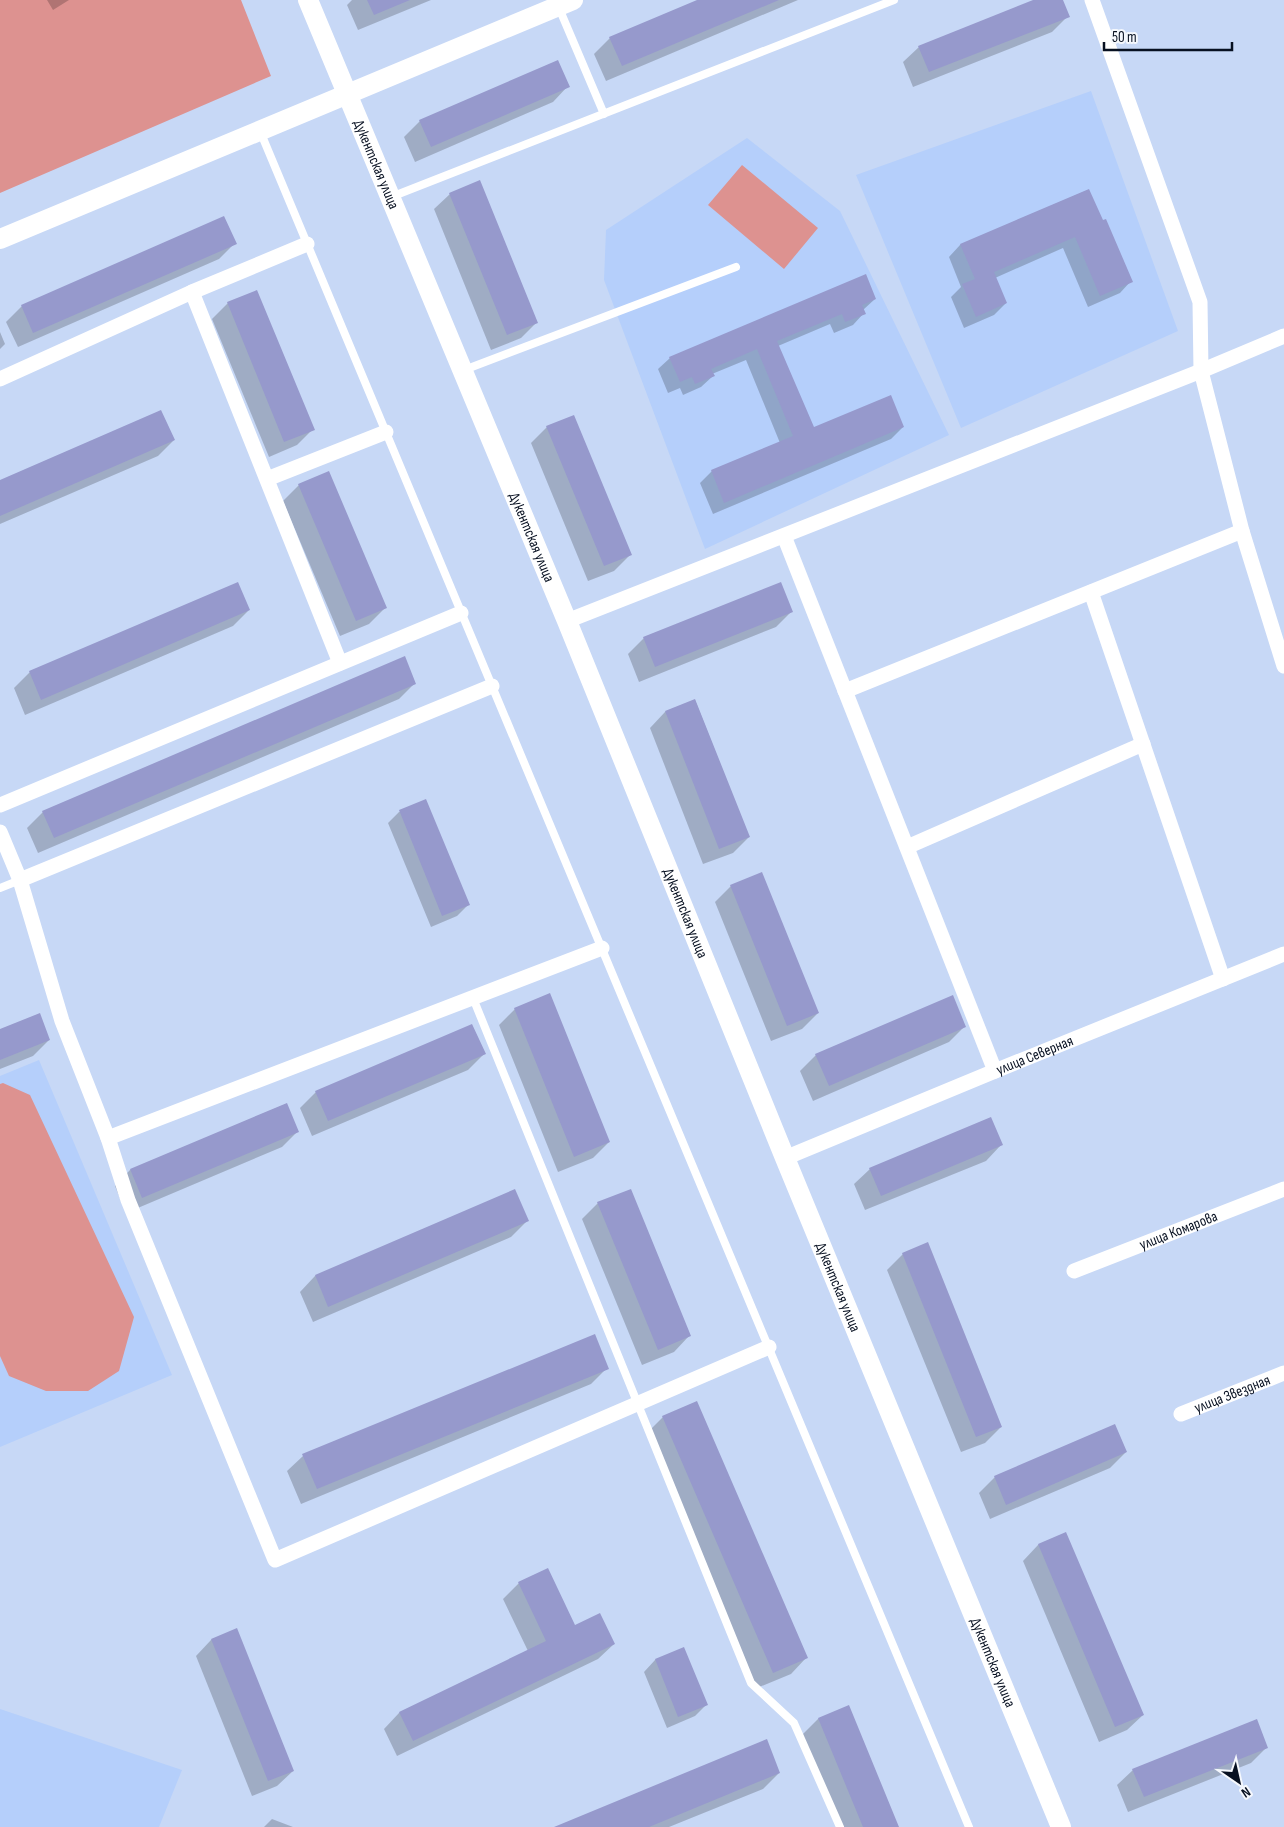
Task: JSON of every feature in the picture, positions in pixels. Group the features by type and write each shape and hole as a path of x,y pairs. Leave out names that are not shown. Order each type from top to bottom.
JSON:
{"main road":[{"name":"Дукентская улица","path":"308,0 567,621 785,1158 1061,1827"},
{"path":"0,239 565,3"}],"street":[{"path":"1092,0 1200,302 1201,370 1242,531 1284,666"},
{"path":"0,379 192,292 307,244"},
{"path":"192,292 340,663"},
{"path":"567,621 1284,336"},
{"path":"266,479 386,432"},
{"path":"845,691 1242,531"},
{"path":"784,536 994,1070"},
{"path":"1091,592 1223,979"},
{"path":"0,805 462,612"},
{"path":"20,880 492,686"},
{"path":"907,847 1143,744"},
{"path":"0,832 20,880 62,1021 108,1138 128,1200 275,1560 769,1346"},
{"path":"108,1138 602,948"},
{"name":"улица Северная","path":"785,1158 994,1070 1284,954"},
{"name":"улица Комарова","path":"1074,1272 1284,1190"},
{"name":"улица Звездная","path":"1180,1414 1284,1373"}],"lane":[{"path":"390,198 894,0"},
{"path":"565,3 604,114"},
{"path":"259,130 969,1827"},
{"path":"462,370 736,267"},
{"path":"0,888 20,880"},
{"path":"473,998 751,1683 794,1723 840,1827"}],"shaded area":[{"path":"0,0 241,0 271,76 0,193"},
{"path":"1091,91 1178,331 961,428 856,175"},
{"path":"747,138 840,211 949,435 705,549 604,280 606,230"},
{"path":"742,165 818,228 784,269 708,205"},
{"path":"39,1060 172,1375 0,1447 0,1076"},
{"path":"3,1083 30,1095 134,1317 119,1371 88,1391 46,1391 9,1376 0,1356 0,1084"},
{"path":"0,1709 182,1770 159,1827 0,1827"}],"building":[{"path":"367,0 410,0 374,15"},
{"path":"697,0 779,0 622,66 609,37"},
{"path":"1033,0 1063,0 1070,17 929,72 918,46"},
{"path":"558,60 570,87 431,147 419,120"},
{"path":"480,180 538,323 507,335 449,193"},
{"path":"1089,189 1103,220 1106,219 1133,282 1100,296 1075,237 994,272 1007,303 976,317 962,284 975,279 960,244"},
{"path":"224,216 237,244 33,333 21,305"},
{"path":"866,274 876,299 862,305 866,314 845,322 842,314 777,341 814,427 891,395 904,427 724,503 711,470 793,436 757,349 711,369 715,376 695,384 692,377 680,382 669,357"},
{"path":"257,290 315,430 284,442 227,302"},
{"path":"161,410 175,440 0,516 0,480"},
{"path":"574,415 632,555 604,566 546,426"},
{"path":"329,471 387,608 356,621 298,484"},
{"path":"238,582 250,610 41,700 29,671"},
{"path":"781,582 793,612 655,667 643,637"},
{"path":"405,656 416,684 54,838 42,811"},
{"path":"695,699 750,837 719,849 665,711"},
{"path":"426,799 470,905 442,916 399,810"},
{"path":"762,872 819,1013 787,1026 730,885"},
{"path":"550,993 610,1142 574,1157 514,1008"},
{"path":"953,995 966,1027 829,1086 815,1054"},
{"path":"40,1013 50,1040 0,1060 0,1029"},
{"path":"472,1024 486,1054 328,1121 315,1091"},
{"path":"287,1103 299,1132 142,1198 130,1169"},
{"path":"991,1117 1003,1145 881,1196 869,1168"},
{"path":"515,1189 529,1221 328,1307 315,1275"},
{"path":"631,1189 691,1336 658,1350 597,1202"},
{"path":"928,1242 1002,1427 976,1437 902,1253"},
{"path":"595,1334 609,1369 317,1489 302,1454"},
{"path":"697,1401 808,1658 773,1673 662,1416"},
{"path":"1115,1424 1127,1452 1006,1505 994,1476"},
{"path":"1066,1532 1144,1715 1115,1727 1038,1544"},
{"path":"548,1568 575,1625 600,1613 615,1644 413,1741 399,1712 546,1641 518,1582"},
{"path":"237,1628 294,1771 268,1781 211,1639"},
{"path":"684,1647 708,1705 678,1717 655,1659"},
{"path":"849,1705 899,1827 863,1827 818,1718"},
{"path":"1257,1719 1268,1748 1144,1797 1132,1769"},
{"path":"767,1739 780,1773 649,1827 554,1827"}]}
